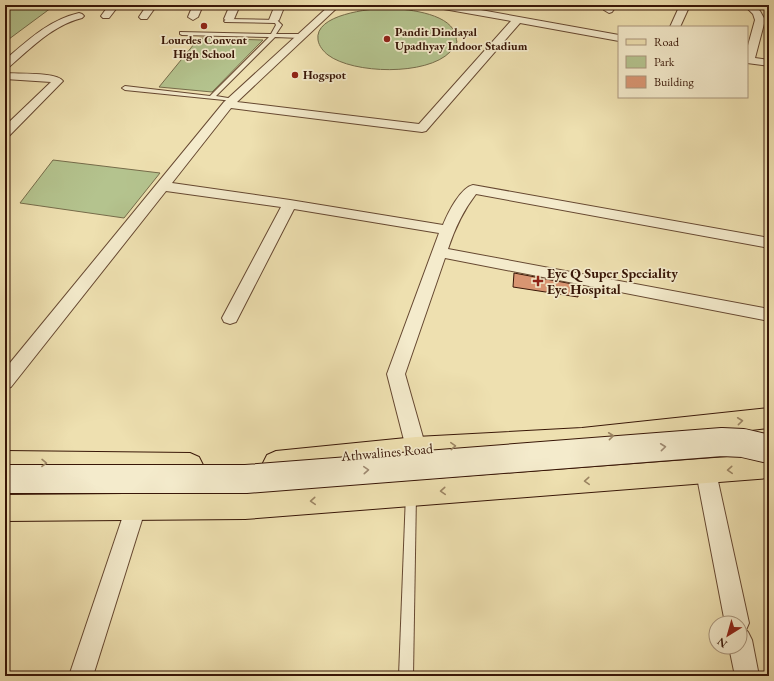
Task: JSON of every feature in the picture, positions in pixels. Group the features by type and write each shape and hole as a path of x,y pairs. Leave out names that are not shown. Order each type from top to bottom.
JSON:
{"main road":[{"name":"Athwalines Road","path":"5,462 250,466 416,448 582,439 769,418"},
{"path":"5,479 246,479 617,452 722,442 743,443 769,449"},
{"path":"514,443 525,485"},
{"path":"5,508 245,506 769,466"}],"street":[{"path":"106,16 114,5"},
{"path":"144,17 152,5"},
{"path":"192,17 198,5"},
{"path":"228,20 235,5"},
{"path":"274,20 280,5"},
{"path":"5,382 230,102 335,5"},
{"path":"438,5 618,38"},
{"path":"675,26 685,5"},
{"path":"749,5 757,13 760,20 748,60 769,63"},
{"path":"5,64 56,24 68,18 79,16"},
{"path":"230,102 422,128 517,20"},
{"path":"5,76 52,79 58,81 5,133"},
{"path":"162,186 290,204 447,230"},
{"path":"416,448 396,374 447,230 458,208 473,189 769,243"},
{"path":"230,318 290,204"},
{"path":"439,252 769,314"},
{"path":"706,472 735,615"},
{"path":"81,676 136,507"},
{"path":"743,655 747,676"}],"lane":[{"path":"212,97 274,34 279,26 277,22 228,20"},
{"path":"182,33 274,34 300,36"},
{"path":"125,88 212,97 230,102"},
{"path":"406,676 411,494"}],"green space":[{"path":"5,5 55,5 5,42"},
{"name":"Pandit Dindayal Upadhyay Indoor Stadium","path":"386,8 403,9 424,13 443,20 455,33 457,42 451,51 439,60 408,69 390,70 354,66 339,61 328,55 320,46 318,40 319,31 325,24 344,15"},
{"path":"199,38 263,40 212,92 159,87"},
{"path":"53,160 160,173 124,218 20,203"}],"building":[{"path":"514,273 578,285 578,297 513,287"}],"place":[{"name":"Lourdes Convent High School","path":"204,26"},
{"name":"Pandit Dindayal Upadhyay Indoor Stadium","path":"387,39"},
{"name":"Hogspot","path":"295,75"},
{"name":"Eye Q Super Speciality Eye Hospital","path":"538,281"}]}
